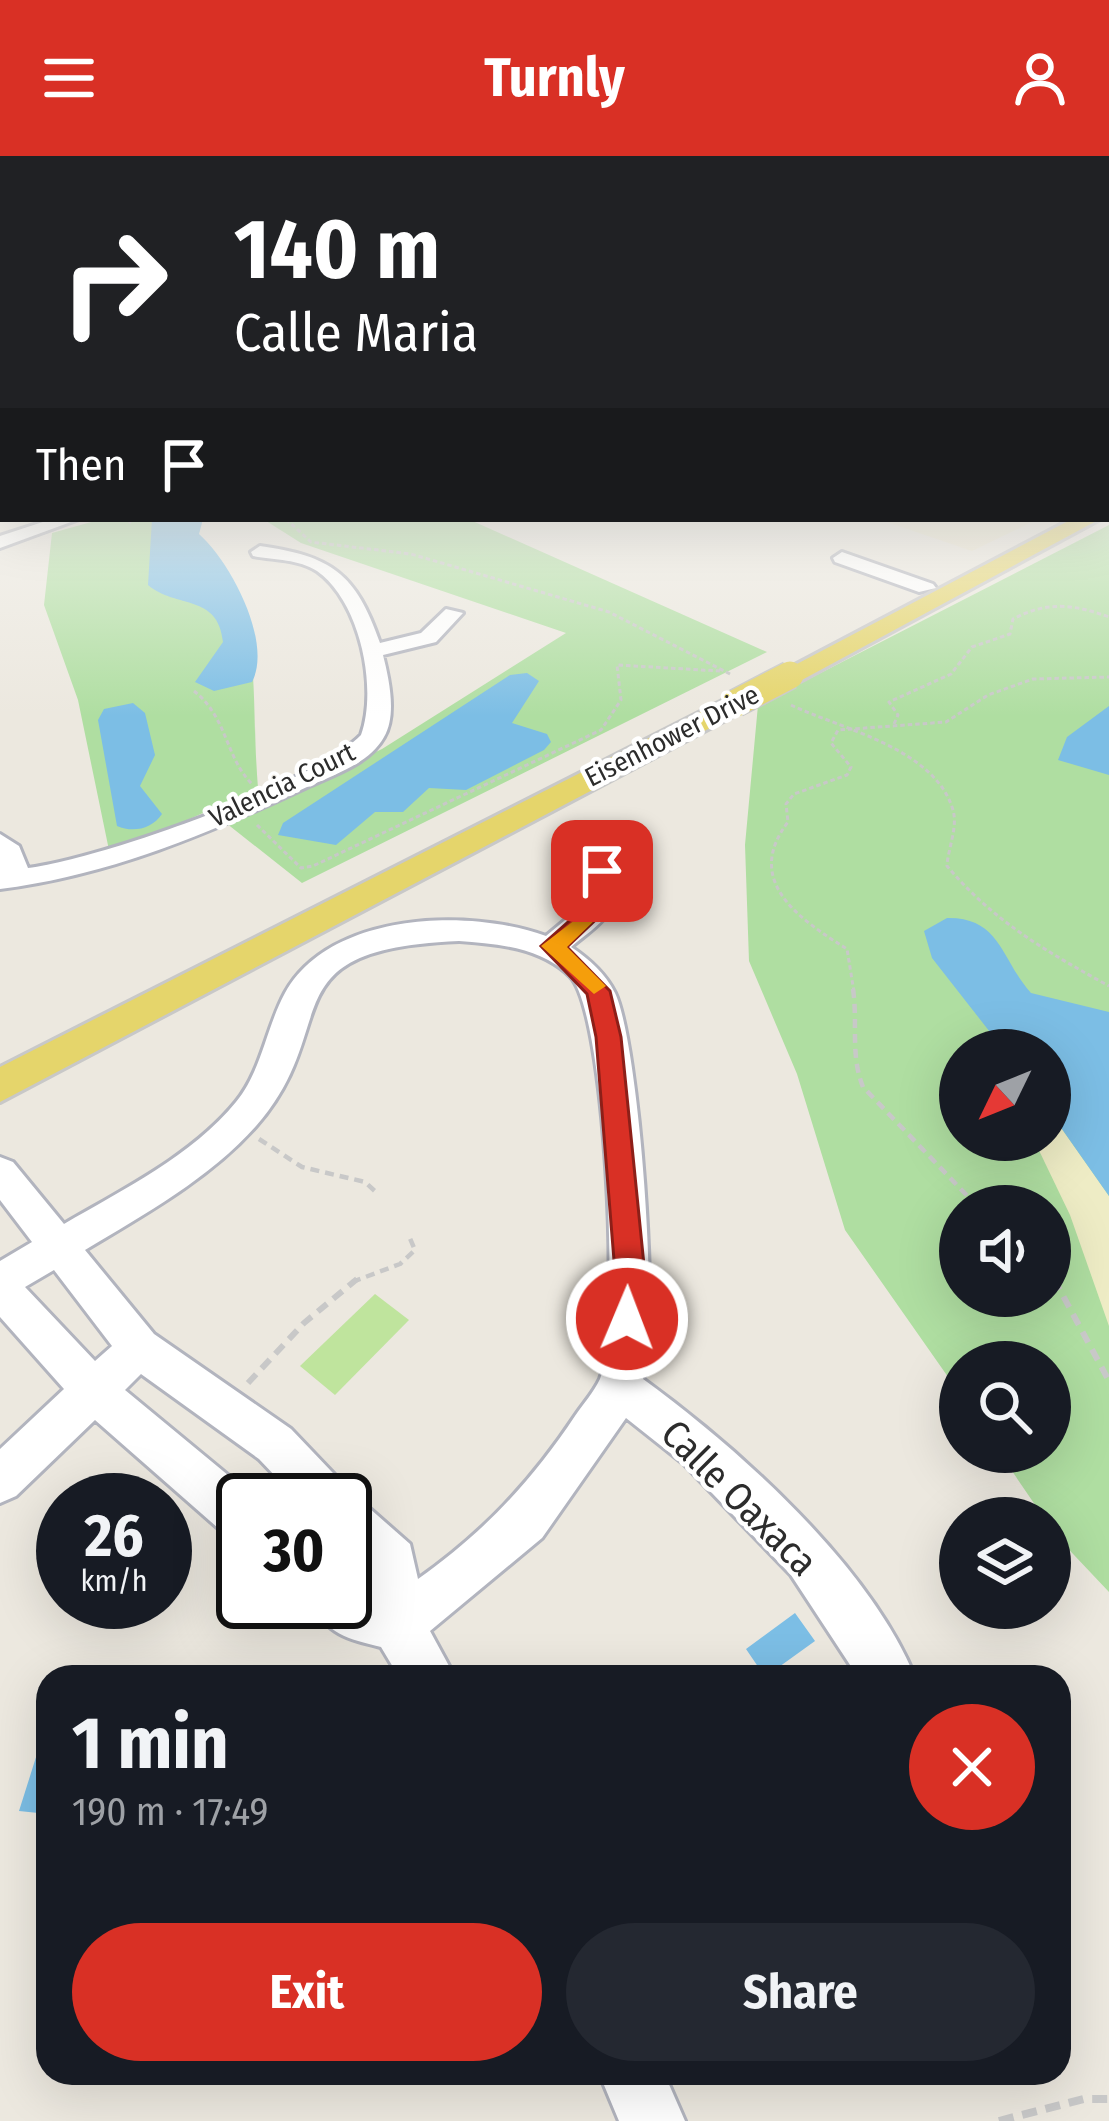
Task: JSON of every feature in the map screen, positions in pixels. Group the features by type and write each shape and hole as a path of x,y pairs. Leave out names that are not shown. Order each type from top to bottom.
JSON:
{"main road":[{"name":"Eisenhower Drive","path":"780,671 1035,533"},
{"name":"Eisenhower Drive","path":"0,1054 726,689 894,623 1063,533"},
{"path":"894,623 897,613 931,594 920,592"},
{"name":"Eisenhower Drive","path":"0,1086 726,689"}],"street":[{"name":"Valencia Court","path":"6,884 121,859 344,760 368,742 377,724 365,624 327,569 260,552"},
{"path":"837,560 920,592"},
{"path":"371,650 418,643 442,628 453,613"},
{"path":"553,946 596,909 602,871 588,832"},
{"path":"0,842 9,851 6,884"},
{"path":"216,1495 94,1391 0,1285 194,1159 232,1126 275,1075 291,1004 320,967 366,944 411,936 502,932 553,946 598,991 608,1037 631,1285 620,1388 557,1490 502,1551 396,1625 372,1620"},
{"path":"0,1172 139,1348 275,1444 304,1473"},
{"path":"0,1480 139,1348"},
{"name":"Calle Oaxaca","path":"620,1388 700,1448 808,1558 881,1665"},
{"path":"372,1540 393,1561 396,1625 421,1665"},
{"path":"637,2085 652,2121"}],"path":[{"path":"893,726 898,715 889,702 951,674 972,647 1010,634 1013,619 1028,610 1055,601 1109,617"},
{"path":"194,691 216,710 234,741 233,765 272,805 255,821 257,825 301,868 602,730 623,704 617,665 726,689"},
{"path":"954,1185 937,1170 909,1129 863,1088 853,1064 859,1021 847,949 791,911 772,880 767,858 771,837 788,822 786,804 794,794 848,775 850,767 831,743 838,730 946,722 988,695 1034,679 1109,677"},
{"path":"232,1126 302,1167 365,1182 378,1194"},
{"path":"224,1408 272,1353 354,1283 410,1259 416,1250 410,1237"},
{"path":"1071,1310 1109,1381"},
{"path":"998,2121 1084,2098 1109,2099"}],"shaded area":[{"path":"918,533 1010,533 972,551"}],"green space":[{"path":"52,533 197,533 234,591 244,621 253,681 258,788 110,855 78,700 44,605"},
{"path":"285,533 499,533 767,652 302,883 226,823 382,749 566,633 301,543"},
{"path":"1094,533 1109,533 1109,1592 1071,1552 1071,1497 1030,1497 1013,1473 1071,1473 1071,1341 939,1341 939,1364 845,1230 797,1074 749,961 745,845 758,705"},
{"path":"375,1294 409,1320 335,1395 300,1366"}],"sand":[{"path":"1071,1142 1109,1196 1109,1326 1071,1218 1071,1185 1056,1185 1044,1161 1071,1161"}],"water":[{"path":"151,533 199,533 235,582 253,625 257,665 252,682 214,691 195,682 223,642 219,626 204,609 148,585"},
{"path":"527,673 539,681 512,723 547,734 551,742 544,750 466,790 429,788 403,812 375,812 336,845 278,835 283,823 510,675"},
{"path":"133,703 145,713 155,755 140,786 162,814 136,829 117,826 98,720 104,709"},
{"path":"1109,706 1109,775 1058,760 1067,737"},
{"path":"947,918 979,925 998,943 1031,993 1109,1012 1109,1196 1071,1142 1071,1029 988,1029 932,958 924,931"},
{"path":"795,1613 815,1641 782,1665 757,1665 746,1649"},
{"path":"36,1757 36,1813 19,1811"}],"slow traffic":[{"path":"584,920 553,946 594,986"}],"route":[{"path":"602,871 596,909 553,946 598,991 608,1037 631,1285 627,1319"}]}
